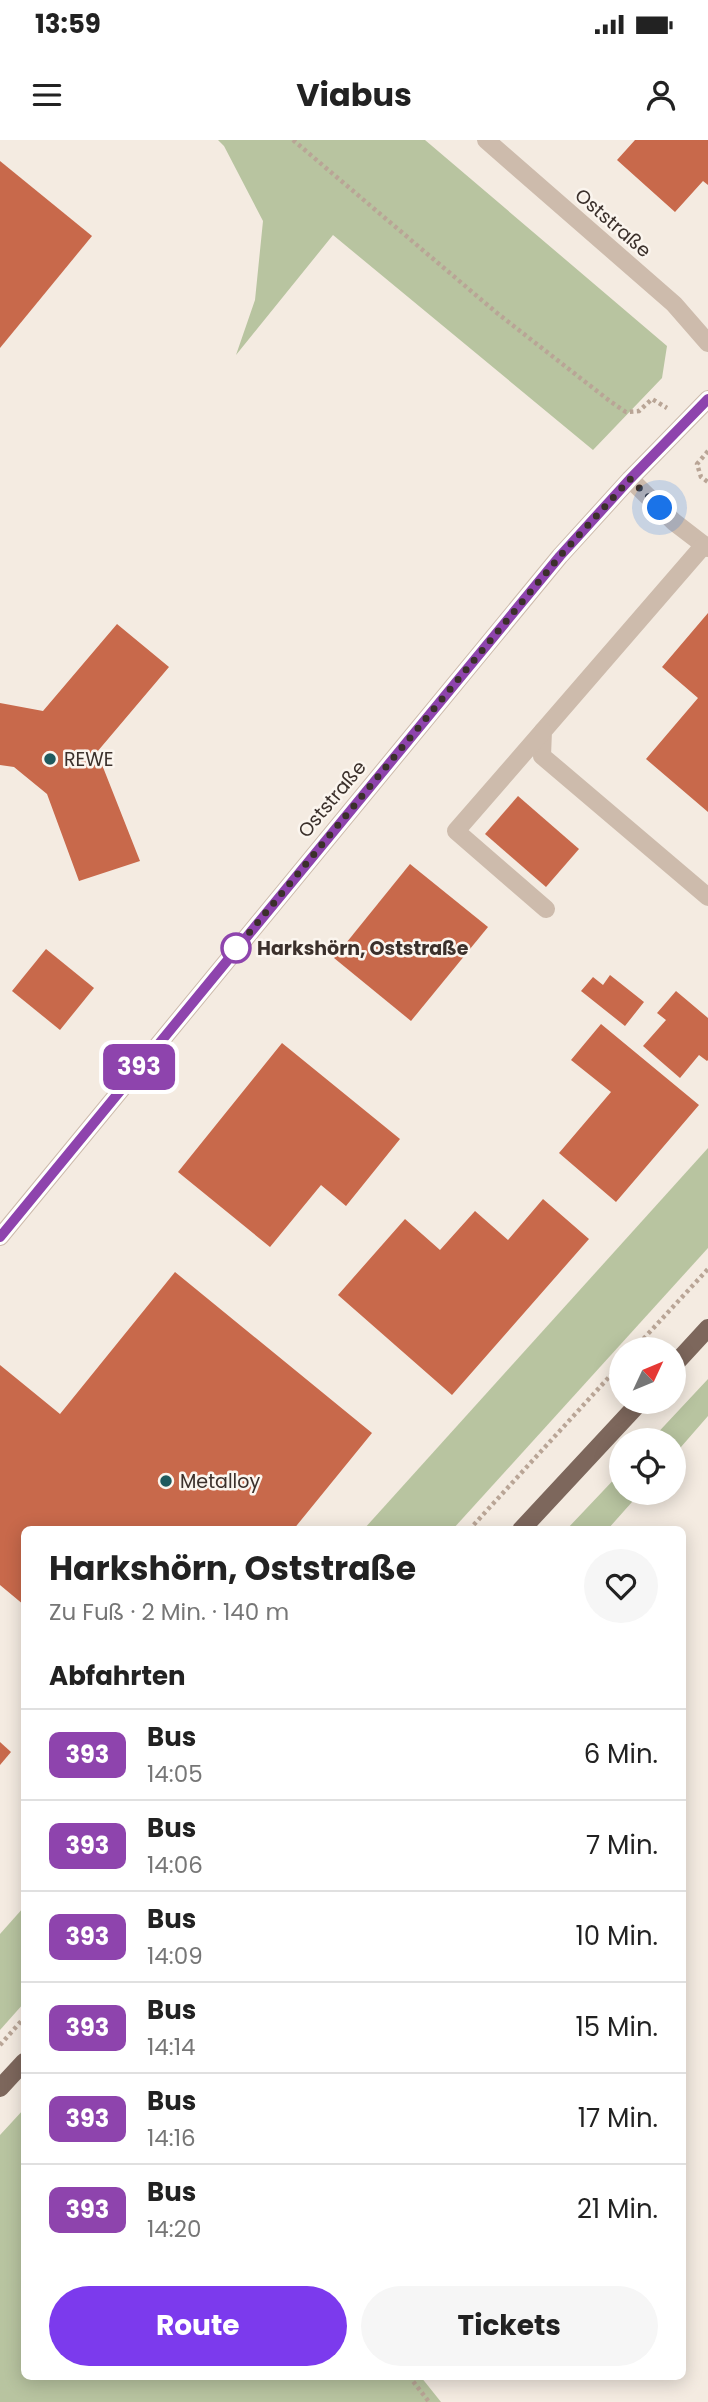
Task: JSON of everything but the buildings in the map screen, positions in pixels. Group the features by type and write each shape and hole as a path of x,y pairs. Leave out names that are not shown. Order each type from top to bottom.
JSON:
{"main road":[{"path":"686,1352 708,1328"},
{"path":"525,1526 629,1414"},
{"path":"0,2088 21,2065"}],"street":[{"name":"Oststraße","path":"486,140 674,304 708,343"},
{"name":"Oststraße","path":"0,1237 560,556 708,399"},
{"path":"546,909 456,831 706,547 674,522 630,479"},
{"path":"543,731 542,756 708,897"}],"path":[{"path":"293,140 497,313 611,402 626,412 639,411 652,399 686,421"},
{"path":"708,452 698,464 701,477 708,482"},
{"path":"645,1337 708,1269"},
{"path":"473,1526 609,1377"},
{"path":"0,2045 21,2021"},
{"path":"412,2380 429,2402"}],"green space":[{"path":"218,140 425,140 667,346 662,378 593,450 333,235 236,355 255,300 263,221 224,146"},
{"path":"708,1148 708,1248 627,1337 609,1337 609,1357 456,1526 367,1526"},
{"path":"708,1379 708,1416 686,1441 686,1428 662,1428 675,1414 686,1414 686,1403"},
{"path":"609,1485 609,1505 629,1505 611,1526 570,1526"},
{"path":"21,1910 21,2006 0,2030 0,1934"},
{"path":"21,2112 21,2380 423,2380 441,2402 0,2402 0,2135"}],"bus line":[{"name":"393","path":"0,1237 560,556 708,399"}],"place":[{"name":"REWE","path":"50,759"},
{"name":"Harkshörn, Oststraße","path":"236,948"},
{"name":"Metalloy","path":"166,1481"}],"route":[{"path":"236,948 235,950 560,556 630,479 660,508"}]}
